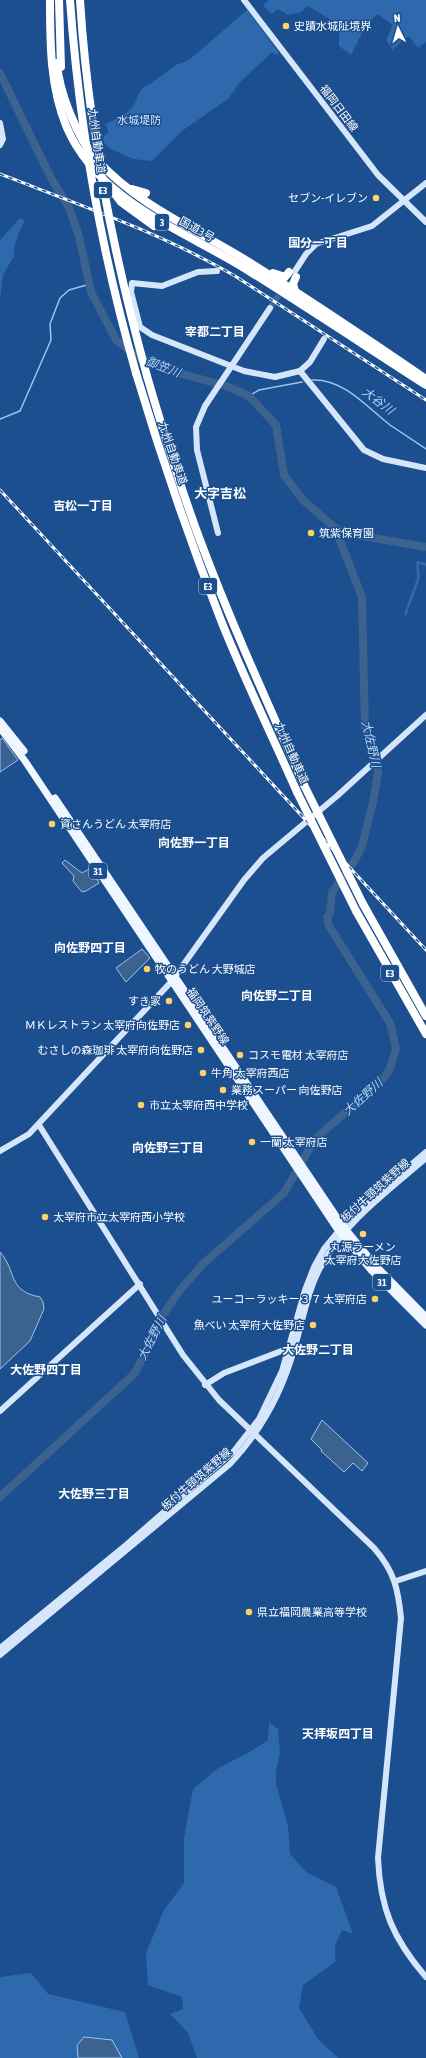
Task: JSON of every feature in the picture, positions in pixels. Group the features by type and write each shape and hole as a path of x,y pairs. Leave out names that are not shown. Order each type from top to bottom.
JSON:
{"highway":[{"name":"3","path":"45,0 47,54 50,74 58,86"},
{"name":"国道3号","path":"50,0 50,44 67,128 90,166 107,183 153,217 248,270 426,379"},
{"name":"国道3号","path":"55,0 55,41 58,86 73,120 96,158 118,180 152,207 244,259 295,291 317,311 426,386"},
{"path":"58,86 60,0"},
{"name":"九州自動車道","path":"70,0 78,79 94,192 112,283 136,373 182,514 223,624 297,792 356,911 426,1034"},
{"name":"九州自動車道","path":"80,0 87,77 103,191 121,281 170,453 203,548 248,658 304,784 363,904 426,1016"},
{"path":"118,180 137,191 146,193"},
{"path":"107,183 121,202 154,226"},
{"path":"244,259 280,276 285,277 293,273 293,284 295,291"},
{"name":"3","path":"317,311 341,318 426,372"},
{"name":"3","path":"317,311 364,351 426,391"}],"main road":[{"name":"福岡筑紫野線","path":"0,721 29,758 173,979"},
{"name":"福岡筑紫野線","path":"0,728 25,761 342,1230 371,1270 426,1325"},
{"name":"福岡筑紫野線","path":"342,1230 426,1317"}],"street":[{"name":"福岡日田線","path":"244,0 378,175 426,222"},
{"path":"0,123 3,139 0,146"},
{"path":"293,273 306,254 316,244 372,226 382,220 403,200 426,183"},
{"path":"217,271 198,272 162,286 132,283 131,292 140,327 230,368 265,376 283,376 300,371 310,362 324,339"},
{"path":"218,533 195,442 196,427 200,416 211,398 270,308"},
{"path":"300,371 364,450 383,459 426,468"},
{"path":"0,1151 26,1137 39,1125 173,979 244,880 263,858 382,756 426,715"},
{"path":"39,1125 183,1354 205,1385 218,1400 384,1558 396,1581 401,1618 379,1850 379,1881 384,1906 393,1931 410,1959 426,1977"},
{"name":"板付牛頸筑紫野線","path":"0,1655 230,1464 253,1433 280,1392 292,1347 313,1284 320,1268 342,1230 367,1201 426,1152"},
{"name":"板付牛頸筑紫野線","path":"342,1230 426,1158"},
{"path":"0,1411 140,1284"},
{"path":"205,1385 224,1373 292,1347"},
{"name":"板付牛頸筑紫野線","path":"0,1648 126,1545 223,1462 253,1433"},
{"path":"396,1581 426,1571"}],"green space":[{"path":"268,0 426,0 426,42 418,48 409,36 392,50 386,40 393,25 377,14 365,27 351,55 339,46 339,25 308,6 301,12 288,15 278,9 272,14 263,6"},
{"name":"水城堤防","path":"247,10 279,53 276,55 272,52 240,82 229,98 182,131 152,161 133,159 109,148 103,141 104,136 109,132 105,124 119,118 131,109 134,106 142,88 176,65 189,60"},
{"path":"20,218 24,220 24,222 14,248 14,256 3,275 0,300 0,240"},
{"path":"416,562 426,563 426,566 419,564 420,578 406,616 404,614 417,578"},
{"path":"269,1722 278,1729 280,1753 276,1771 276,1784 288,1826 290,1854 306,1872 336,1887 353,1934 342,1930 335,1946 335,1962 303,1985 299,2008 318,2039 338,2058 197,2058 188,2033 170,2014 183,2009 182,1997 148,1985 146,1953 164,1910 184,1883 184,1838 193,1789 217,1769 253,1750 268,1740"},
{"path":"31,1973 48,1994 125,2012 139,2058 0,2058 0,1977"}],"shaded area":[{"path":"2,738 18,760 0,772 0,740"},
{"path":"65,860 82,873 91,868 99,883 82,892 73,881 74,876 62,863"},
{"path":"142,949 150,958 126,982 116,968"},
{"path":"0,1252 9,1266 17,1285 22,1290 40,1297 43,1302 44,1309 30,1341 0,1369"},
{"path":"322,1420 368,1463 362,1471 353,1463 344,1472 321,1451 322,1450 311,1439"},
{"path":"84,2037 112,2040 122,2058 78,2058 77,2045"}],"waterway":[{"name":"御笠川","path":"0,73 50,176 69,208 79,236 91,292 116,340 140,358 171,371 226,386 249,396 276,425 284,475 302,499 335,528 345,533 426,547"},
{"path":"0,419 20,411 51,340 50,324 60,298 69,290 90,284"},
{"name":"大谷川","path":"312,380 323,381 345,389 390,425 426,449"},
{"name":"大谷川","path":"249,396 259,390 302,382"},
{"name":"大佐野川","path":"0,1497 134,1374 160,1326 163,1315 180,1290 204,1263 284,1193 315,1139 380,1082 389,1071 396,1049 390,1023 329,926 327,917 330,914 332,892 355,860 362,846 373,802 378,773 377,758 365,728 362,597 335,528"}],"tunnel":[{"path":"270,308 295,271"}],"railway":[{"path":"0,174 120,220 178,246 207,261 235,276 426,400"},
{"path":"0,490 426,950"}],"place":[{"name":"史蹟水城阯境界","path":"286,26"},
{"name":"セブン-イレブン","path":"376,198"},
{"name":"筑紫保育園","path":"311,533"},
{"name":"資さんうどん 太宰府店","path":"52,824"},
{"name":"牧のうどん 大野城店","path":"147,969"},
{"name":"すき家","path":"169,1001"},
{"name":"ＭＫレストラン 太宰府向佐野店","path":"188,1025"},
{"name":"むさしの森珈琲 太宰府向佐野店","path":"201,1050"},
{"name":"コスモ電材 太宰府店","path":"240,1055"},
{"name":"牛角 太宰府西店","path":"203,1073"},
{"name":"業務スーパー 向佐野店","path":"223,1090"},
{"name":"市立太宰府西中学校","path":"141,1105"},
{"name":"一蘭 太宰府店","path":"252,1142"},
{"name":"太宰府市立太宰府西小学校","path":"45,1217"},
{"name":"丸源ラーメン 太宰府大佐野店","path":"363,1234"},
{"name":"ユーコーラッキー３７ 太宰府店","path":"375,1299"},
{"name":"魚べい 太宰府大佐野店","path":"313,1325"},
{"name":"県立福岡農業高等学校","path":"249,1612"}],"district":[{"name":"国分一丁目","path":"318,243"},
{"name":"宰都二丁目","path":"215,332"},
{"name":"大字吉松","path":"220,493"},
{"name":"吉松一丁目","path":"83,506"},
{"name":"向佐野一丁目","path":"194,843"},
{"name":"向佐野四丁目","path":"90,948"},
{"name":"向佐野二丁目","path":"277,996"},
{"name":"向佐野三丁目","path":"168,1148"},
{"name":"大佐野二丁目","path":"318,1350"},
{"name":"大佐野四丁目","path":"46,1370"},
{"name":"大佐野三丁目","path":"94,1494"},
{"name":"天拝坂四丁目","path":"338,1734"}]}
